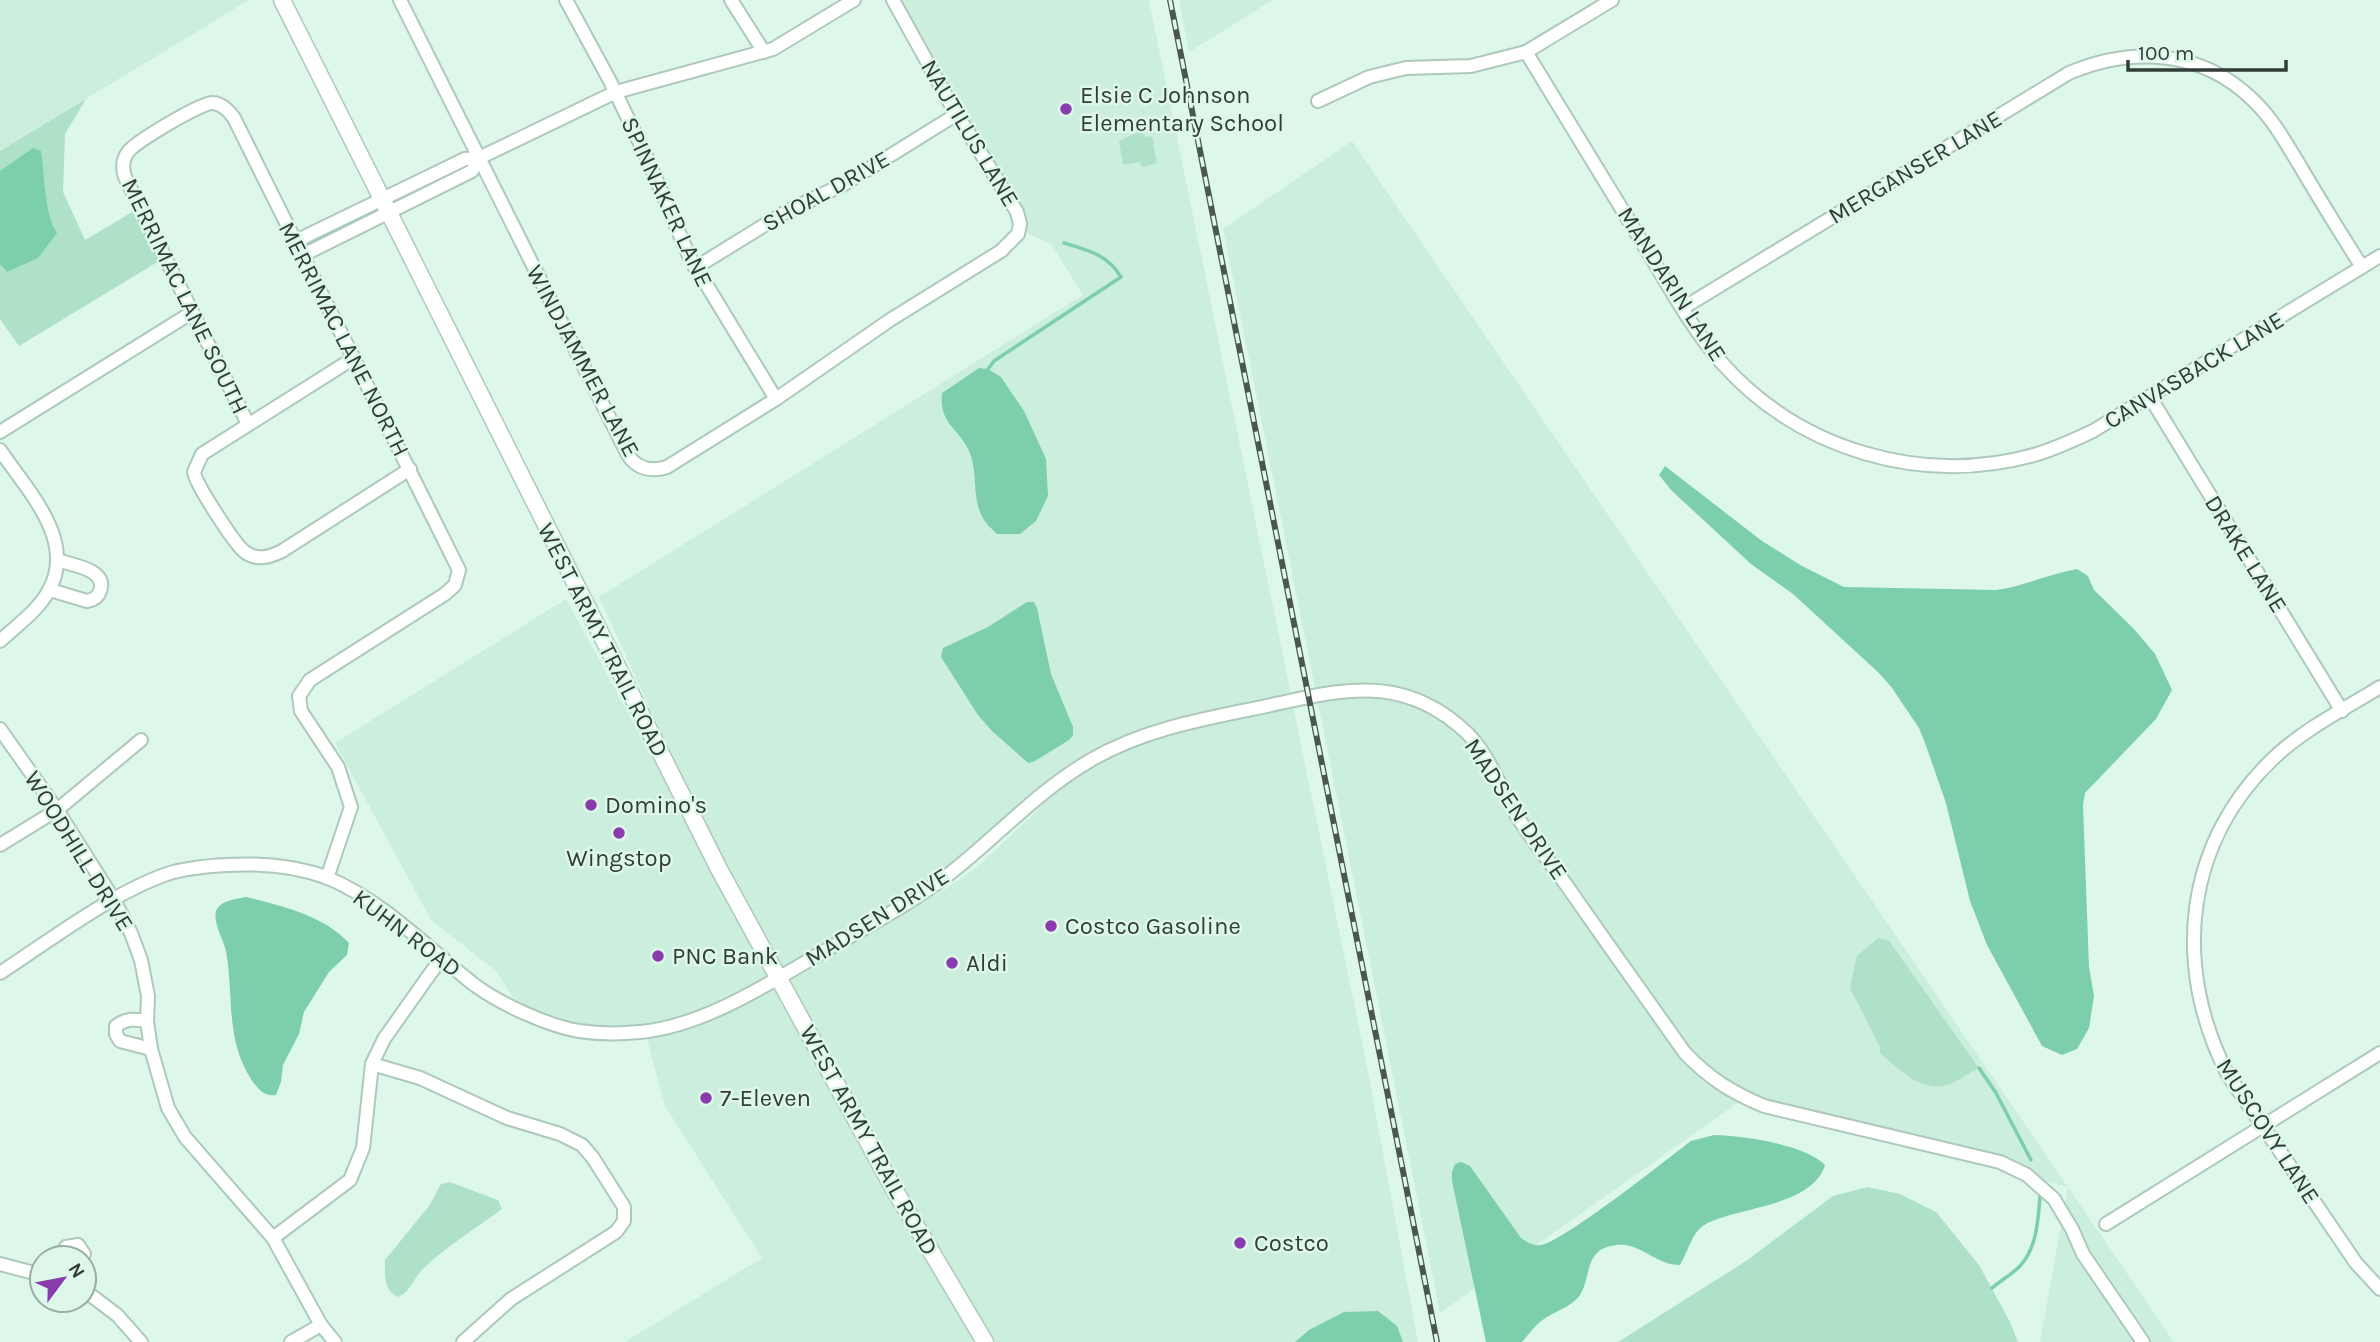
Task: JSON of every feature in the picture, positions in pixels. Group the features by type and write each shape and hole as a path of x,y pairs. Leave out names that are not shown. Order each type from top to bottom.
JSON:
{"main road":[{"name":"WEST ARMY TRAIL ROAD","path":"282,0 719,869 891,1184 985,1342"}],"street":[{"name":"WINDJAMMER LANE","path":"400,0 628,455 638,466 652,470 667,467 776,399 890,320 952,281"},
{"name":"SPINNAKER LANE","path":"566,0 616,92 695,268 776,399"},
{"path":"732,0 764,52"},
{"path":"296,241 471,171 479,158 616,92 782,45 854,0"},
{"name":"NAUTILUS LANE","path":"893,0 957,114 1017,212 1020,224 1010,244 952,281"},
{"path":"1318,101 1369,76 1406,68 1471,66 1526,52 1612,0"},
{"name":"MANDARIN LANE","path":"1526,52 1683,308 1721,362 1751,393 1787,419 1820,437 1884,460 1943,467 1998,463"},
{"name":"MERGANSER LANE","path":"1683,308 2068,73 2091,63 2117,57 2179,59 2217,74 2253,100 2278,131 2362,267"},
{"name":"MERRIMAC LANE NORTH","path":"122,168 133,147 198,107 211,103 219,104 230,112 459,570 458,580 445,594 310,680 299,696 301,711 338,767 351,807 327,878"},
{"name":"SHOAL DRIVE","path":"695,268 784,213 846,183 957,114"},
{"name":"MERRIMAC LANE SOUTH","path":"122,168 191,313 248,424"},
{"path":"303,255 386,205"},
{"name":"CANVASBACK LANE","path":"1998,463 2035,455 2093,431 2380,256"},
{"path":"0,432 191,313"},
{"path":"354,358 202,454 195,467 194,477 244,551 263,558 282,551 410,469"},
{"name":"DRAKE LANE","path":"2150,397 2342,711"},
{"path":"0,450 50,526 56,540 57,560 50,590 0,641"},
{"path":"50,590 87,601 95,598 100,590 97,574 57,560"},
{"name":"MUSCOVY LANE","path":"2380,687 2299,738 2278,754 2255,778 2221,828 2203,873 2195,910 2193,947 2195,980 2201,1009 2211,1041 2228,1075 2356,1263 2380,1289"},
{"name":"MADSEN DRIVE","path":"778,976 939,882 1060,780 1118,745 1181,723 1309,696 1362,689 1388,691 1415,699 1440,712 1468,734 1487,758 1514,811 1685,1053 1705,1074 1733,1093 1764,1106 2000,1162 2027,1175 2054,1199 2072,1229 2083,1255 2143,1342"},
{"name":"WOODHILL DRIVE","path":"0,729 57,810 114,900 131,933 141,960 148,996 147,1021 151,1049 168,1108 185,1137 272,1238 321,1325 335,1342"},
{"path":"0,845 57,810 141,740"},
{"name":"KUHN ROAD","path":"0,973 114,900 168,874 212,866 248,864 277,866 327,878 383,910 480,989 527,1013 575,1030 615,1034 648,1031 678,1024 713,1011 778,976"},
{"path":"272,1238 350,1180 363,1148 372,1064 384,1040 442,957"},
{"path":"147,1021 132,1018 122,1021 116,1026 116,1034 120,1041 151,1049"},
{"path":"2106,1224 2380,1053"},
{"path":"372,1064 420,1078 507,1118 582,1145 624,1207 624,1221 616,1231 511,1298 463,1342"},
{"path":"0,1264 28,1271"},
{"path":"98,1301 117,1315 141,1342"},
{"path":"291,1342 321,1325"}],"shaded area":[{"path":"0,0 249,0 0,151"},
{"path":"900,0 1149,0 1368,1072 1418,1342 991,1342 897,1184 784,978 944,890 976,868 1040,808 1035,804 956,872 781,970 710,840 599,597 1083,295 1052,245 1025,232 1024,211 953,96"},
{"path":"1179,0 1273,0 1189,52"},
{"path":"86,99 65,134 63,192 85,240 134,211 159,261 19,346 0,319 0,151"},
{"path":"1141,131 1145,137 1152,136 1157,163 1142,167 1140,162 1123,165 1119,141"},
{"path":"1352,141 2068,1187 1739,1102 1440,1313 1223,229"},
{"path":"33,148 41,151 47,205 57,233 38,258 7,272 0,264 0,171"},
{"path":"979,368 988,369 1001,377 1024,411 1046,459 1048,496 1036,521 1020,534 997,534 984,520 977,502 968,449 949,424 943,411 942,393"},
{"path":"1665,466 1762,541 1802,566 1844,587 1996,590 2077,569 2088,576 2094,590 2155,654 2172,690 2156,719 2085,793 2083,805 2089,967 2094,996 2089,1028 2077,1049 2062,1055 2042,1046 1987,945 1970,901 1946,803 1925,743 1919,728 1892,688 1793,594 1751,564 1672,491 1659,475"},
{"path":"566,599 925,1259 974,1342 625,1342 762,1258 665,1106 646,1036 527,1020 496,971 431,920 335,743"},
{"path":"1027,602 1034,602 1037,608 1051,674 1073,727 1073,735 1069,740 1028,763 978,715 941,657 943,648 988,627"},
{"path":"246,897 288,908 314,919 339,933 349,943 347,955 329,972 304,1012 299,1034 283,1065 276,1095 264,1093 256,1086 237,1048 226,951 216,919 217,909 222,904"},
{"path":"1878,938 1889,941 1979,1068 1954,1082 1933,1086 1914,1080 1880,1053 1880,1047 1850,988 1857,956"},
{"path":"1714,1135 1757,1139 1789,1147 1825,1165 1818,1179 1791,1197 1720,1218 1701,1227 1680,1265 1665,1262 1625,1245 1602,1249 1592,1261 1583,1290 1572,1303 1540,1322 1522,1342 1486,1342 1452,1181 1455,1164 1461,1162 1470,1166 1521,1238 1540,1245 1552,1241 1591,1216 1691,1141"},
{"path":"450,1182 498,1200 502,1209 433,1260 398,1297 387,1286 385,1260 429,1206 441,1184"},
{"path":"1868,1187 1900,1194 1936,1212 1979,1265 2018,1342 1618,1342 1746,1261 1833,1196"},
{"path":"2068,1187 2174,1342 2040,1342"},
{"path":"1378,1311 1397,1326 1403,1342 1295,1342 1309,1330 1344,1312"}],"waterway":[{"path":"988,369 994,361 1121,277 1104,258 1064,243"},
{"path":"1979,1068 1996,1093 2031,1160"},
{"path":"1992,1288 2019,1267 2030,1252 2036,1234 2040,1197"}],"railway":[{"path":"1170,0 1437,1342"}],"place":[{"name":"Elsie C Johnson Elementary School","path":"1066,109"},
{"name":"Domino's","path":"591,805"},
{"name":"Wingstop","path":"619,833"},
{"name":"Costco Gasoline","path":"1051,926"},
{"name":"PNC Bank","path":"658,956"},
{"name":"Aldi","path":"952,963"},
{"name":"7-Eleven","path":"706,1098"},
{"name":"Costco","path":"1240,1243"}]}
